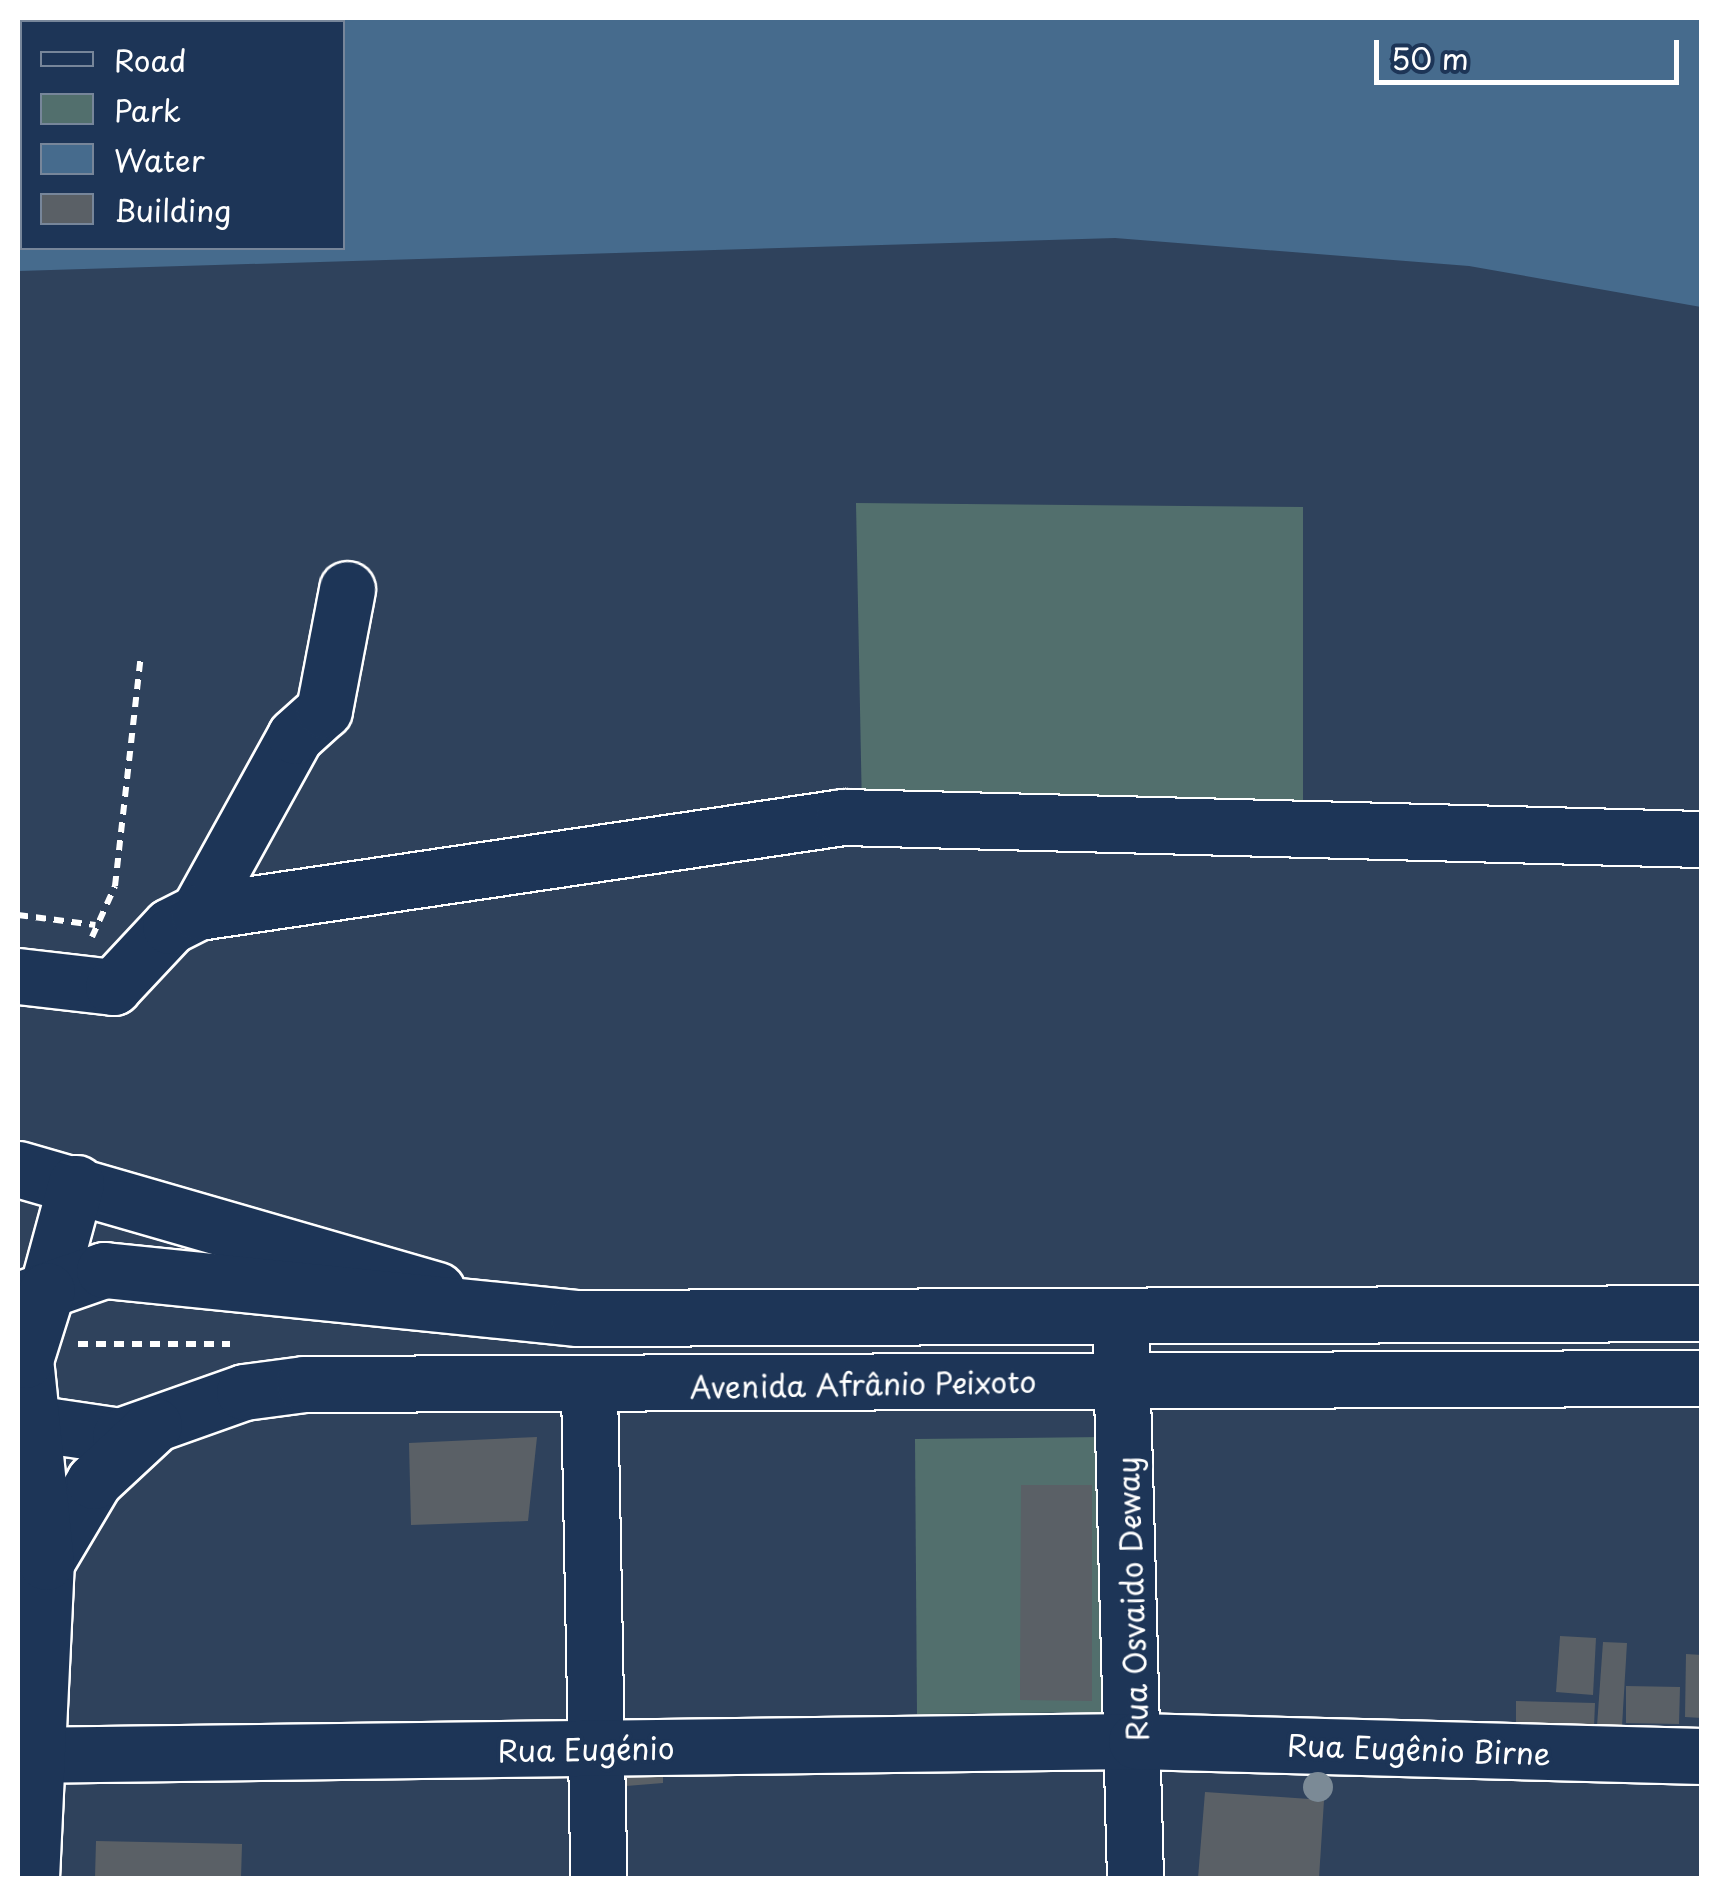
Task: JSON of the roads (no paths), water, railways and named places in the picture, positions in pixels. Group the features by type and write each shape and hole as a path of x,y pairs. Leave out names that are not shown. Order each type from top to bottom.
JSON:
{"street":[{"path":"18,976 82,987 114,987 182,921 295,736 324,710 347,589"},
{"path":"182,921 843,817 1702,839"},
{"path":"18,1168 521,1315"},
{"path":"31,1878 26,1756 46,1562 25,1424 26,1343 32,1295 76,1183"},
{"name":"Avenida Afrânio Peixoto","path":"32,1295 91,1273 132,1271 521,1315 1120,1320 1702,1312"},
{"name":"Rua Osvaido Deway","path":"1120,1320 1126,1380 1136,1741 1135,1878"},
{"name":"Avenida Afrânio Peixoto","path":"25,1424 120,1436 244,1392 304,1384 589,1388 1126,1380 1702,1378"},
{"path":"589,1388 598,1878"},
{"path":"46,1562 94,1481 156,1424"},
{"name":"Rua Eugénio","path":"26,1756 1136,1741"},
{"name":"Rua Eugênio Birne","path":"1136,1741 1702,1756"}],"water":[{"path":"18,18 1701,18 1701,307 1469,266 1115,238 18,271"}]}
